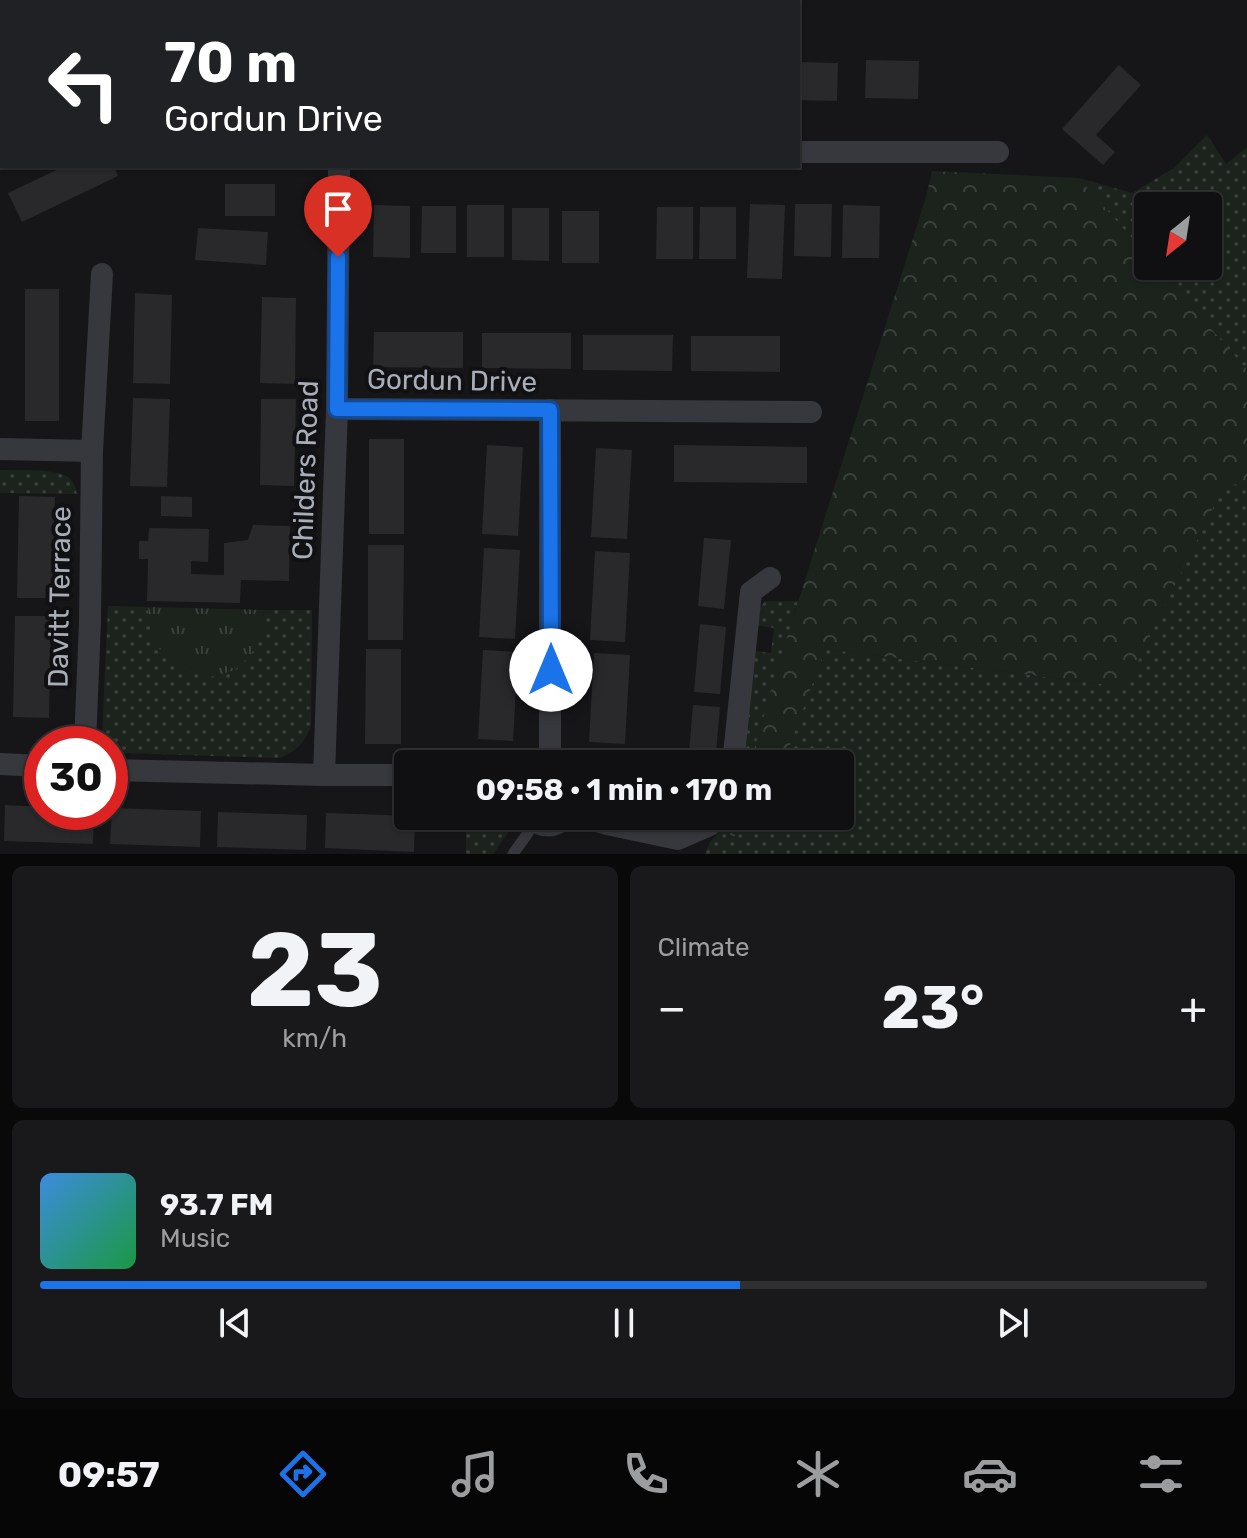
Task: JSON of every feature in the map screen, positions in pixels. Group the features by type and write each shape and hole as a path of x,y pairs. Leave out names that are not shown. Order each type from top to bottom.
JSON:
{"street":[{"path":"800,152 998,152"},
{"name":"Childers Road","path":"324,775 337,409 339,168"},
{"name":"Davitt Terrace","path":"86,726 92,451 102,274"},
{"name":"Gordun Drive","path":"337,409 550,410 550,750"},
{"path":"550,410 811,412"},
{"path":"0,449 92,451"},
{"path":"734,750 751,592 770,578"},
{"path":"0,764 24,765"},
{"path":"128,770 392,775"},
{"path":"635,830 678,839 699,830"}],"lane":[{"path":"513,854 526,830"}],"green space":[{"path":"1207,135 1226,164 1247,147 1247,370 1168,280 1222,280 1222,192 1134,192 1134,241 1079,178 1132,193 1174,168"},
{"path":"932,171 1079,178 1134,241 1134,280 1168,280 1247,370 1247,488 1226,481 1125,687 825,649 788,750 754,750 782,653"},
{"path":"0,470 62,474 72,481 77,494 0,493"},
{"path":"1226,481 1247,488 1247,854 705,854 710,842 722,830 731,830 729,837 751,830 854,830 854,750 788,750 825,649 1125,687"},
{"path":"765,601 798,601 754,750 742,750 753,651 771,653 774,628 756,625 757,612"},
{"path":"108,606 148,607 152,640 261,637 264,610 312,610 311,726 303,742 280,758 128,753 128,726 102,726"},
{"path":"148,607 264,610 261,637 250,656 235,670 211,677 187,670 166,656 152,640"},
{"path":"423,748 479,750 423,750"},
{"path":"466,830 510,830 493,854 466,854"},
{"path":"731,830 752,830 729,838"}],"building":[{"path":"866,60 919,61 918,99 865,98"},
{"path":"800,62 838,63 837,101 800,100"},
{"path":"1119,65 1141,85 1096,135 1115,152 1103,165 1062,129"},
{"path":"61,168 115,168 118,176 22,222 8,193"},
{"path":"225,184 275,184 275,216 225,216"},
{"path":"750,204 785,205 782,279 747,278"},
{"path":"795,204 832,204 831,257 794,256"},
{"path":"374,205 410,206 410,258 373,257"},
{"path":"467,205 504,205 504,257 467,257"},
{"path":"843,205 880,206 879,258 842,258"},
{"path":"422,206 456,206 456,253 421,253"},
{"path":"657,207 693,207 693,259 656,259"},
{"path":"700,207 736,207 736,259 699,259"},
{"path":"512,208 549,208 549,261 512,260"},
{"path":"562,211 599,211 599,263 562,263"},
{"path":"198,228 268,232 266,265 195,260"},
{"path":"25,289 59,289 59,421 25,421"},
{"path":"135,293 172,295 170,384 133,383"},
{"path":"262,297 296,298 295,384 260,383"},
{"path":"374,332 463,332 463,368 373,367"},
{"path":"482,333 571,333 571,369 482,368"},
{"path":"583,335 673,335 672,371 583,370"},
{"path":"691,336 780,336 780,372 691,371"},
{"path":"133,398 170,399 167,487 130,486"},
{"path":"261,399 296,399 294,486 260,485"},
{"path":"369,439 404,439 404,534 369,534"},
{"path":"487,445 523,447 518,536 482,534"},
{"path":"674,445 807,447 807,483 674,482"},
{"path":"596,448 632,450 627,539 591,537"},
{"path":"19,496 55,497 53,598 17,598"},
{"path":"161,496 192,497 192,517 161,516"},
{"path":"253,525 290,526 289,581 241,580 240,603 147,601 148,559 139,559 139,541 148,541 149,528 209,529 208,562 191,561 191,574 224,575 224,543 248,540"},
{"path":"704,538 731,540 724,609 698,606"},
{"path":"368,545 404,545 403,640 368,640"},
{"path":"484,548 520,550 515,639 479,637"},
{"path":"595,551 630,553 625,642 590,640"},
{"path":"15,616 51,616 49,718 13,717"},
{"path":"700,624 726,627 720,694 694,692"},
{"path":"366,649 401,649 401,744 365,744"},
{"path":"483,650 518,652 513,741 478,739"},
{"path":"594,653 630,655 625,744 589,742"},
{"path":"693,705 720,707 716,750 689,750"},
{"path":"5,805 24,806 24,830 93,830 93,844 4,841"},
{"path":"128,809 201,811 200,847 110,844 111,830 128,830"},
{"path":"218,812 307,815 306,850 217,847"},
{"path":"326,813 394,815 394,830 415,830 414,852 325,848"}],"route":[{"path":"338,257 337,409 550,410 551,670"}]}
